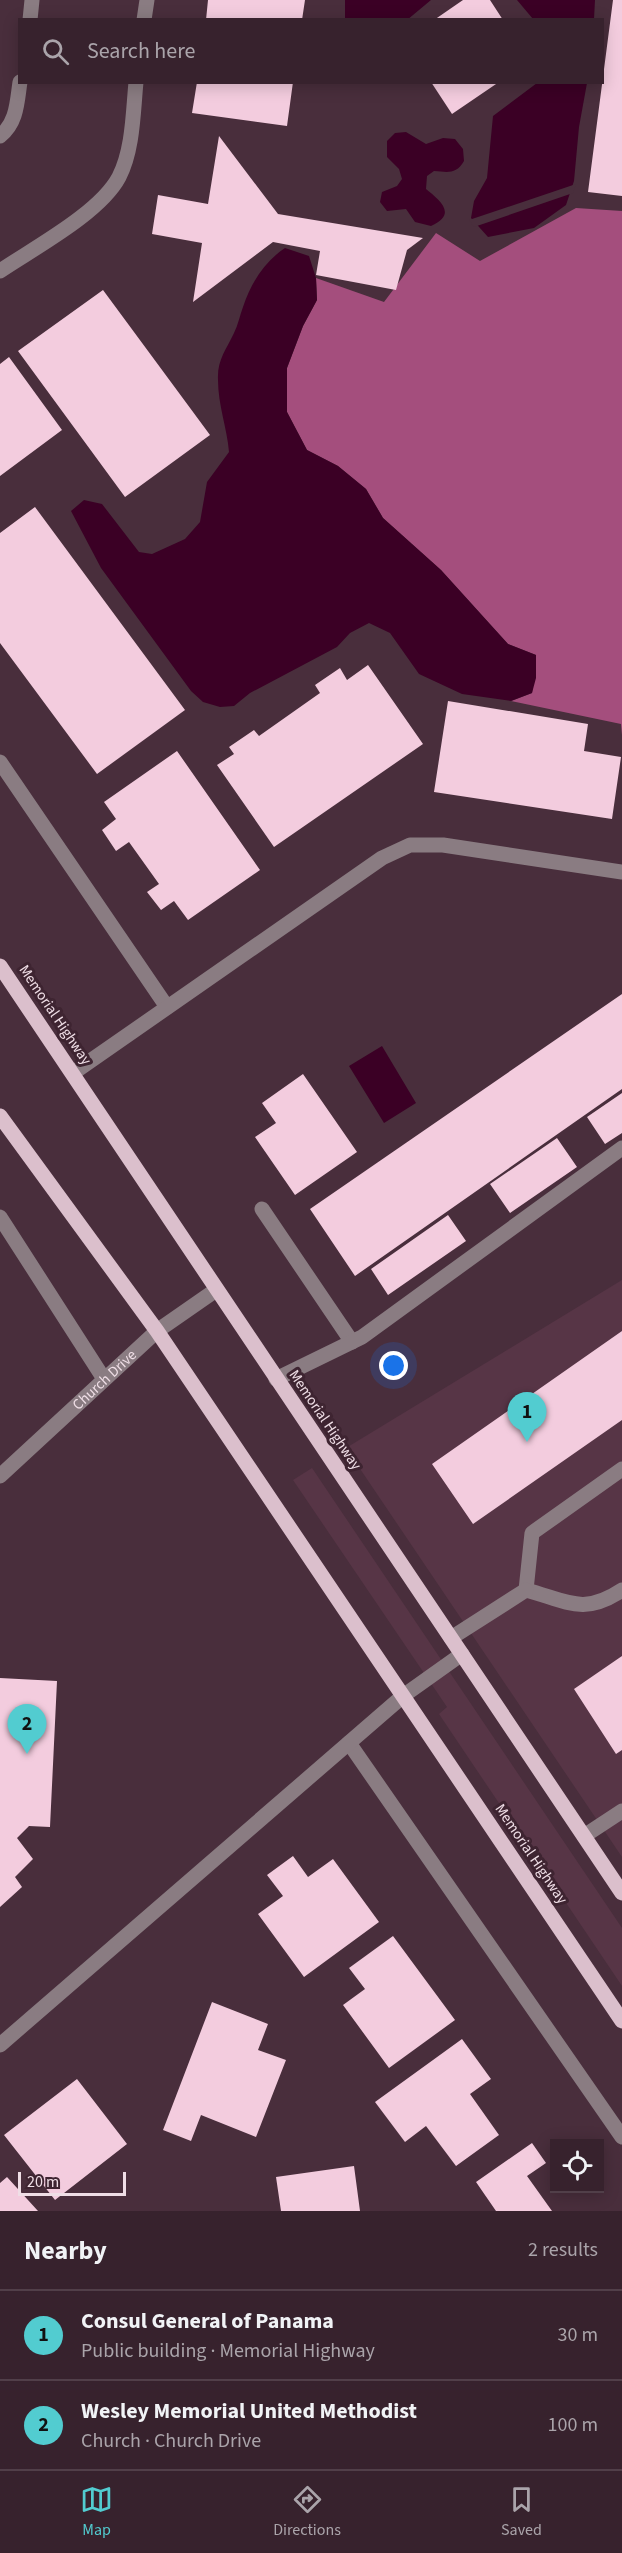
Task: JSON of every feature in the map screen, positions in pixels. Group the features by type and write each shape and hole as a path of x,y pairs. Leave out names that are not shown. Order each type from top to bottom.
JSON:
{"main road":[{"name":"Memorial Highway","path":"0,966 622,1893"},
{"name":"Memorial Highway","path":"0,1116 157,1331 622,2021"}],"street":[{"path":"30,18 32,0"},
{"path":"144,18 147,0"},
{"path":"0,136 6,131 15,115 20,84"},
{"path":"0,271 101,202 119,177 128,151 136,84"},
{"path":"0,762 167,1007"},
{"path":"73,1073 382,858 410,845 443,845 622,872"},
{"path":"276,1379 352,1342 622,1148"},
{"path":"262,1209 352,1342"},
{"path":"0,1217 104,1379"},
{"name":"Church Drive","path":"0,1476 157,1331 216,1290"},
{"path":"526,1590 532,1533 622,1469"},
{"path":"451,1638 526,1590 583,1605 605,1601 622,1590"},
{"path":"0,2045 402,1696 462,1654"},
{"path":"349,1743 622,2137"},
{"path":"584,1836 622,1810"}],"shaded area":[{"path":"345,0 431,0 409,18 345,18"},
{"path":"517,0 595,0 594,18 532,18"},
{"path":"536,84 587,84 579,127 574,181 566,205 534,228 488,237 471,218 474,201 487,178 493,116"},
{"path":"406,132 426,144 443,138 455,139 463,149 464,161 458,169 451,172 434,171 427,176 426,189 440,202 445,212 444,217 431,226 415,222 406,209 387,211 380,202 382,192 397,186 402,179 399,169 387,157 387,141 395,133"},
{"path":"576,208 622,211 622,735 621,724 511,701 532,693 536,655 508,644 441,570 383,518 366,489 338,466 307,450 287,412 287,368 303,326 317,300 316,278 384,302 436,233 480,261"},
{"path":"285,248 309,256 316,278 317,300 303,326 287,368 287,412 307,450 338,466 366,489 383,518 441,570 508,644 536,655 536,678 532,693 511,701 462,694 419,674 390,633 369,623 350,633 337,647 250,693 234,706 220,707 203,702 191,691 101,568 71,511 84,500 102,504 139,552 152,554 185,539 200,522 207,482 229,452 218,389 221,361 254,281 265,266"},
{"path":"382,1046 416,1103 384,1123 349,1066"},
{"path":"622,1280 622,1857 346,1448"},
{"path":"312,1468 622,1928 622,1986 439,1714 447,1707 293,1480"}],"pier":[{"path":"576,184 573,193 474,227 469,220"}],"building":[{"path":"208,0 305,0 302,18 206,18"},
{"path":"463,0 490,0 502,18 437,18"},
{"path":"613,0 622,0 622,196 588,192 602,84 604,84"},
{"path":"197,84 293,84 287,126 192,113"},
{"path":"432,84 496,84 452,114"},
{"path":"219,136 278,214 423,238 407,250 396,290 316,275 320,251 273,242 193,302 202,243 152,234 158,195 208,204"},
{"path":"103,290 210,435 125,497 18,351"},
{"path":"9,357 62,430 0,476 0,364"},
{"path":"35,507 185,710 97,774 0,643 0,533"},
{"path":"368,665 423,744 274,847 217,765 234,754 229,747 254,730 259,736 320,693 315,685 340,668 347,680"},
{"path":"448,701 588,724 584,751 621,757 612,819 434,792"},
{"path":"177,751 260,870 188,920 174,901 161,910 147,892 159,884 129,842 116,851 102,830 116,819 104,802"},
{"path":"622,994 622,1089 355,1276 310,1209"},
{"path":"303,1074 357,1152 295,1195 255,1137 276,1123 262,1103"},
{"path":"622,1093 622,1133 605,1144 587,1117"},
{"path":"557,1138 577,1167 510,1213 490,1184"},
{"path":"448,1215 466,1241 388,1295 371,1269"},
{"path":"622,1331 622,1420 473,1524 432,1464"},
{"path":"622,1656 622,1750 616,1754 574,1689"},
{"path":"0,1678 57,1681 50,1827 29,1826 17,1838 33,1859 15,1877 22,1887 0,1907"},
{"path":"293,1856 308,1877 333,1859 379,1922 304,1977 258,1914 283,1896 267,1875"},
{"path":"393,1936 455,2020 389,2068 343,2005 365,1989 349,1968"},
{"path":"212,2002 268,2024 258,2050 286,2060 256,2137 201,2115 191,2141 163,2130"},
{"path":"462,2039 491,2079 470,2094 499,2135 456,2166 426,2126 405,2142 375,2102"},
{"path":"77,2079 127,2144 55,2200 4,2135"},
{"path":"532,2143 546,2163 527,2176 552,2211 496,2211 476,2182"},
{"path":"354,2166 360,2211 281,2211 276,2177"},
{"path":"7,2177 38,2211 0,2211 0,2183"}],"place":[{"name":"Consul General of Panama","path":"527,1442"},
{"name":"Wesley Memorial United Methodist","path":"27,1754"}]}
